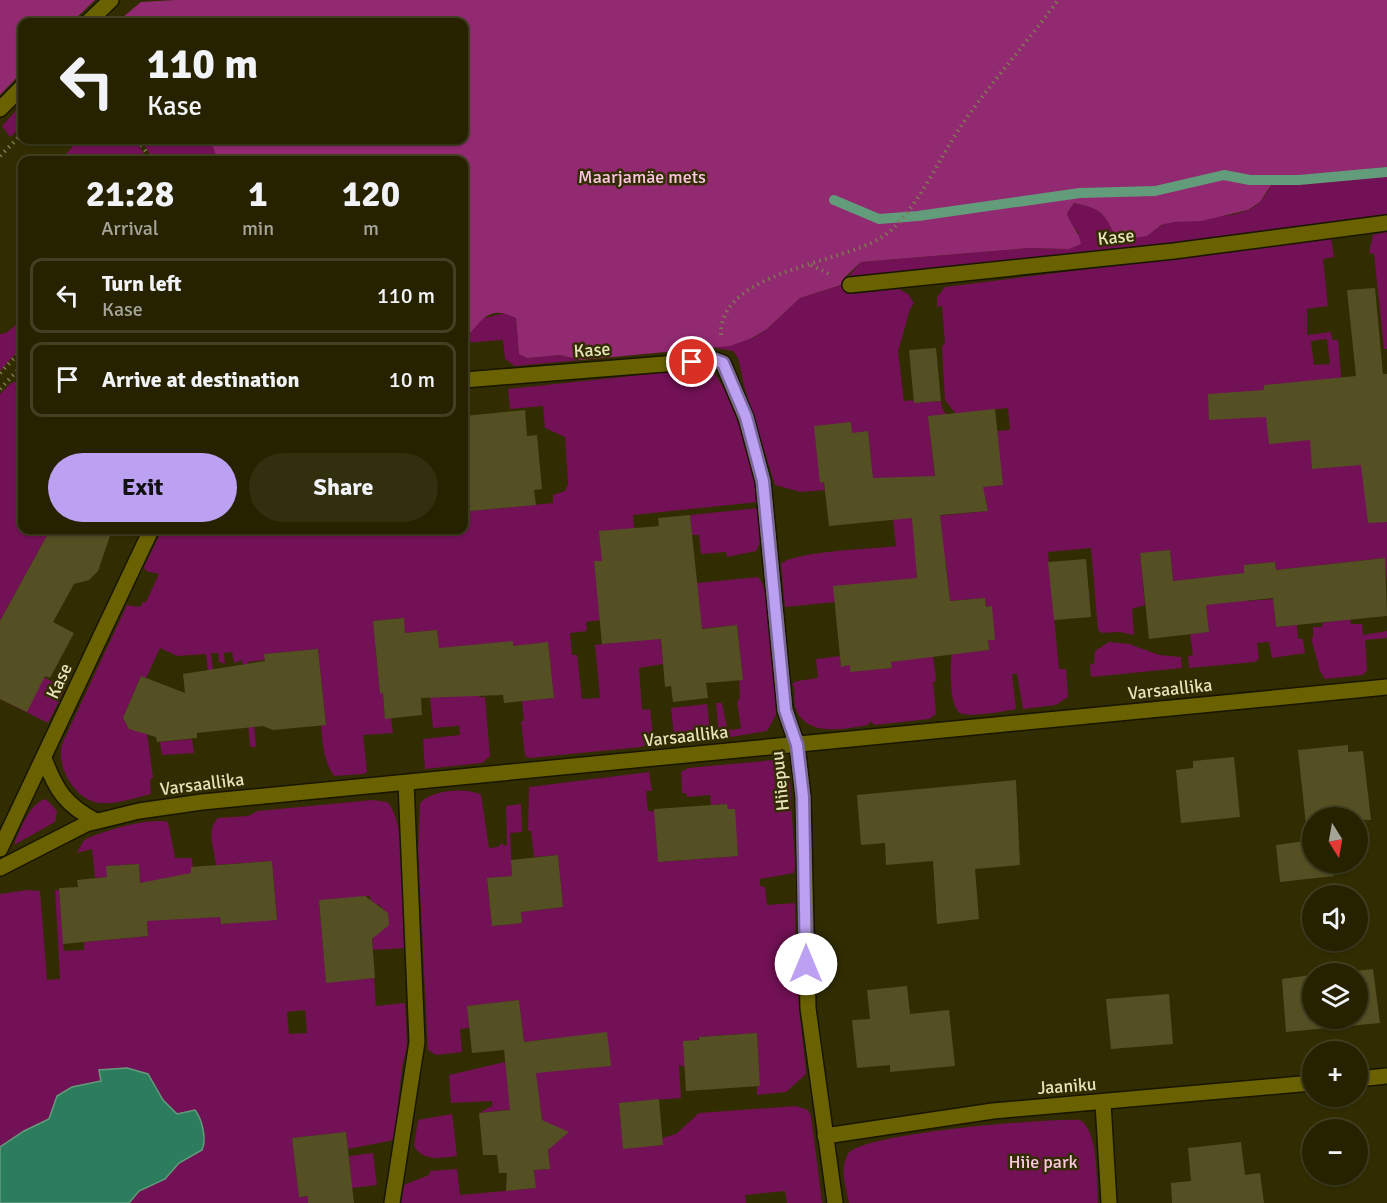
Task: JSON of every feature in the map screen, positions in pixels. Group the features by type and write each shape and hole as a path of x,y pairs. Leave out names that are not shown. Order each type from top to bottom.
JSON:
{"street":[{"path":"92,18 111,0"},
{"path":"0,109 18,91"},
{"name":"Kase","path":"850,285 1174,251 1387,223"},
{"name":"Kase","path":"468,380 715,360 723,363"},
{"name":"Hiiepuu","path":"723,363 746,417 763,481 785,710 797,745 803,797 808,1008 835,1203"},
{"name":"Kase","path":"0,849 150,534"},
{"name":"Varsaallika","path":"0,868 67,832 96,821 139,811 202,802 1387,687"},
{"path":"44,758 51,778 65,800 75,810 96,821"},
{"path":"392,1203 417,1042 406,783"},
{"path":"1368,1077 1387,1076"},
{"name":"Jaaniku","path":"825,1136 993,1111 1302,1084"},
{"path":"1103,1103 1109,1203"}],"path":[{"path":"723,363 721,331 730,306 739,297 789,270 864,248 885,236 897,224 907,213 962,125 1058,0"},
{"path":"0,156 18,138"},
{"path":"0,374 18,354"},
{"path":"0,389 18,370"}],"green space":[{"path":"0,0 95,0 76,18 18,18 18,76 0,95"},
{"name":"Maarjamäe mets","path":"176,0 1387,0 1387,167 1275,179 1260,202 1248,210 1201,221 1173,222 1161,225 1147,236 1128,239 1114,234 1107,220 1095,209 1074,203 1067,213 1081,244 1069,249 1029,248 861,262 844,278 844,284 800,298 767,329 752,338 730,346 581,360 560,355 527,358 519,354 516,318 506,314 497,313 485,317 468,335 468,156 216,156 212,144 468,144 468,18 123,18 141,2"},
{"path":"18,108 18,130 10,137 2,126"},
{"path":"75,144 138,144 145,156 64,156"},
{"path":"144,144 212,144 216,156 151,156"},
{"path":"1387,167 1387,214 1171,243 848,277 861,262 1029,248 1069,249 1079,233 1069,222 1067,213 1074,203 1095,209 1103,215 1114,234 1147,236 1160,226 1172,222 1227,216 1251,209 1262,200 1275,179"},
{"path":"1387,232 1387,349 1384,349 1374,254 1369,253 1373,235"},
{"path":"1331,238 1334,257 1323,259 1328,306 1307,309 1307,335 1331,332 1332,340 1338,340 1347,446 1387,442 1387,582 1384,558 1276,570 1275,562 1244,565 1248,601 1273,599 1276,627 1297,625 1298,639 1303,639 1305,653 1272,658 1269,642 1257,643 1259,659 1255,662 1189,668 1188,656 1193,655 1190,634 1209,632 1203,578 1173,581 1170,550 1140,554 1145,605 1132,609 1134,635 1120,632 1102,633 1098,630 1091,548 1048,552 1059,669 1066,669 1068,697 1056,705 1023,709 1017,674 1012,674 1016,709 971,715 960,713 956,709 952,694 952,654 989,650 988,640 994,640 991,606 986,607 985,598 950,601 946,562 916,565 919,594 935,666 936,681 933,682 936,714 929,719 874,725 871,721 868,725 837,729 816,727 808,723 800,717 795,707 792,684 818,678 816,659 840,656 841,666 850,665 850,671 891,668 891,662 899,661 835,602 785,607 781,564 817,553 896,546 893,520 873,478 868,431 820,483 824,482 825,490 801,492 775,485 745,389 738,358 733,351 715,348 753,338 767,329 800,298 844,284 846,293 851,294 899,289 908,294 914,303 910,309 898,352 904,401 913,400 914,403 941,401 942,408 948,417 930,431 936,492 1002,485 997,431 1010,430 1008,408 980,411 959,418 945,400 942,347 945,343 942,306 937,307 937,297 945,287","holes":["1327,339 1330,364 1314,365 1311,341","986,498 987,511 927,517 957,501"]},
{"path":"506,313 516,318 519,354 527,358 560,355 581,360 515,366 505,359 503,340 468,343 468,334 480,319"},
{"path":"18,323 18,351 0,371 0,334 6,333"},
{"path":"697,369 713,372 721,383 736,416 753,472 758,502 633,515 634,528 602,561 594,562 596,579 667,586 758,577 767,600 774,657 776,715 767,731 719,739 716,703 722,703 727,728 732,730 741,728 737,702 740,697 739,680 743,680 737,625 660,633 663,664 639,668 642,710 650,709 653,736 650,743 641,747 530,758 525,756 521,721 524,721 522,701 554,698 548,643 513,646 513,642 474,645 479,697 485,697 490,756 482,763 425,769 423,739 460,735 459,726 433,728 430,697 440,663 437,630 405,633 403,618 373,621 380,693 383,693 385,718 391,718 393,733 363,735 367,772 364,774 334,776 328,765 321,731 321,725 326,724 318,649 265,654 265,660 248,662 256,747 250,747 242,660 234,663 232,652 224,653 225,664 219,662 218,653 211,653 213,671 208,671 206,654 177,656 160,648 146,678 141,676 123,718 129,729 147,733 153,777 150,780 151,794 118,802 99,803 90,800 75,789 64,772 62,744 127,605 140,607 143,602 146,602 159,574 146,571 144,567 160,534 468,534 468,478 471,511 553,503 553,495 565,491 568,484 565,437 545,428 543,406 510,409 508,389","holes":["609,619 612,643 595,645 600,698 582,699 577,655 572,655 570,633 587,631 586,622"]},
{"path":"18,381 18,534 48,534 0,621 0,394 11,383"},
{"path":"758,508 761,540 756,551 727,557 726,552 701,554 699,535 692,535 690,515"},
{"path":"1350,619 1351,624 1362,624 1363,635 1387,631 1387,638 1365,640 1367,670 1363,675 1325,679 1320,671 1311,638 1313,638 1313,627 1322,627 1322,623"},
{"path":"0,625 28,668 65,689 48,723 0,699"},
{"path":"1109,642 1129,644 1159,655 1181,657 1182,668 1091,677 1090,663 1094,665 1095,651"},
{"path":"707,704 711,740 679,743 674,736 671,708"},
{"path":"192,739 194,753 162,755 160,742"},
{"path":"774,760 786,771 790,784 795,865 794,873 760,879 760,886 765,887 767,905 795,903 796,975 806,1074 786,1092 757,1095 757,1087 760,1086 757,1033 699,1037 685,1067 679,1065 681,1098 619,1103 623,1148 663,1145 662,1138 676,1134 699,1113 796,1106 808,1110 811,1116 822,1203 787,1203 785,1191 745,1195 746,1203 401,1203 404,1185 429,1175 430,1171 457,1169 460,1195 536,1188 534,1170 549,1169 548,1146 553,1145 559,1139 543,1123 540,1106 479,1113 492,1106 492,1101 451,1103 449,1075 505,1062 506,1068 550,1063 548,1039 524,1042 519,1000 468,1006 469,1028 460,1029 462,1052 436,1055 428,1050 418,851 420,803 432,795 449,791 467,791 481,795 489,848 498,847 502,843 504,846 507,845 506,806 521,804 522,832 510,833 512,876 487,879 492,926 522,923 521,912 563,907 558,855 534,857 531,831 528,831 529,787 649,772 652,791 646,791 648,811 655,811 658,862 738,856 734,809 728,809 727,804 711,805 710,795 687,797 686,793 682,793 681,772 688,768"},
{"path":"46,799 57,811 55,822 14,845 30,811 40,801"},
{"path":"372,800 387,802 394,813 399,829 404,870 406,948 373,950 372,932 387,913 379,905 371,904 370,896 319,901 326,982 374,978 376,1006 405,1003 407,1046 402,1068 394,1140 348,1149 346,1132 292,1138 299,1197 308,1196 308,1203 129,1203 139,1191 165,1179 169,1172 182,1117 169,1106 145,1074 121,1069 99,1071 102,1081 0,1176 0,894 27,890 40,891 47,980 60,979 55,890 59,890 64,951 84,950 84,942 148,936 144,882 140,883 139,864 107,866 107,877 95,878 92,849 77,853 84,840 126,826 160,821 168,822 175,858 192,858 197,918 220,917 221,924 277,919 272,861 216,865 211,835 214,823 218,818 248,816 258,811","holes":["305,1010 307,1033 289,1034 287,1012"]},
{"path":"452,1114 457,1156 433,1158 422,1155 414,1146 418,1120"},
{"name":"Hiie park","path":"1080,1120 1091,1135 1094,1146 1098,1203 849,1203 844,1178 845,1160 848,1154 860,1146 919,1133 957,1128"},
{"path":"373,1153 377,1185 352,1188 349,1156"}],"shaded area":[{"path":"127,1068 148,1074 163,1100 177,1114 195,1110 203,1129 202,1150 179,1163 165,1179 139,1191 129,1203 0,1203 0,1147 24,1131 49,1119 57,1096 72,1087 101,1081 99,1070"}],"building":[{"path":"1375,288 1383,374 1387,374 1387,522 1368,523 1361,465 1312,469 1310,440 1269,444 1266,417 1209,420 1208,394 1264,390 1264,385 1356,376 1347,290"},
{"path":"936,348 941,401 914,403 909,350"},
{"path":"995,409 1003,485 983,487 988,511 940,515 950,601 985,598 986,607 992,606 995,640 988,640 989,650 891,662 892,668 850,672 850,665 841,667 833,586 917,578 912,518 829,526 824,482 820,483 814,426 851,422 852,433 868,431 873,478 935,476 928,416"},
{"path":"525,410 527,436 537,435 542,489 534,490 536,505 470,511 468,416"},
{"path":"690,515 702,629 737,625 743,680 706,683 708,698 673,702 671,686 665,687 661,639 602,644 594,561 602,561 599,531 659,526 658,518"},
{"path":"48,534 111,534 98,571 89,580 74,584 53,622 74,633 50,678 45,676 27,712 0,699 0,621"},
{"path":"1170,550 1173,581 1244,573 1244,565 1275,562 1276,570 1385,558 1387,616 1276,627 1273,598 1206,605 1209,632 1149,639 1140,553"},
{"path":"1086,559 1091,617 1054,620 1048,562"},
{"path":"404,618 405,633 437,630 439,648 513,641 513,646 548,642 554,698 504,703 503,695 421,698 422,715 385,719 383,693 380,694 373,621"},
{"path":"318,649 326,725 273,730 263,726 197,733 197,738 157,742 156,737 129,729 123,718 141,676 185,693 183,674 265,661 264,654"},
{"path":"1348,745 1348,752 1363,751 1371,820 1368,820 1368,807 1304,807 1298,750"},
{"path":"1234,757 1240,817 1181,823 1176,770 1193,768 1193,761"},
{"path":"1016,780 1020,865 975,869 979,919 937,924 933,861 886,865 885,843 861,845 857,795"},
{"path":"727,804 728,809 735,809 738,856 658,862 654,809"},
{"path":"1302,841 1302,873 1334,873 1334,876 1280,882 1276,845"},
{"path":"558,855 563,907 521,912 522,923 492,926 487,878 512,876 511,860"},
{"path":"272,861 277,920 221,924 220,917 147,921 148,936 63,944 59,888 78,887 77,880 107,877 106,866 139,864 140,883 191,873 191,867"},
{"path":"365,896 388,913 389,925 372,939 375,978 326,983 319,900"},
{"path":"1373,969 1380,1023 1368,1024 1368,970"},
{"path":"1302,976 1302,1029 1317,1029 1286,1032 1282,979"},
{"path":"907,986 910,1014 949,1010 955,1066 890,1072 890,1065 857,1068 852,1020 870,1019 867,990"},
{"path":"1169,994 1173,1044 1111,1049 1106,999"},
{"path":"519,1000 524,1042 607,1032 611,1066 536,1073 542,1120 569,1132 548,1150 550,1169 534,1170 536,1188 506,1191 507,1173 499,1173 497,1155 483,1155 479,1113 510,1110 504,1050 472,1053 467,1006"},
{"path":"757,1033 760,1086 686,1091 683,1041 699,1040 699,1037"},
{"path":"659,1099 663,1145 623,1149 619,1103"},
{"path":"346,1132 354,1203 308,1203 308,1196 299,1197 292,1138"},
{"path":"1241,1142 1245,1175 1260,1173 1264,1203 1172,1203 1171,1183 1191,1181 1188,1148"}],"waterway":[{"path":"834,200 879,219 918,216 1080,193 1155,191 1224,175 1250,180 1299,180 1387,172"}],"route":[{"path":"692,362 715,360 723,363 746,417 768,507 785,710 797,745 803,797 806,964"}]}
